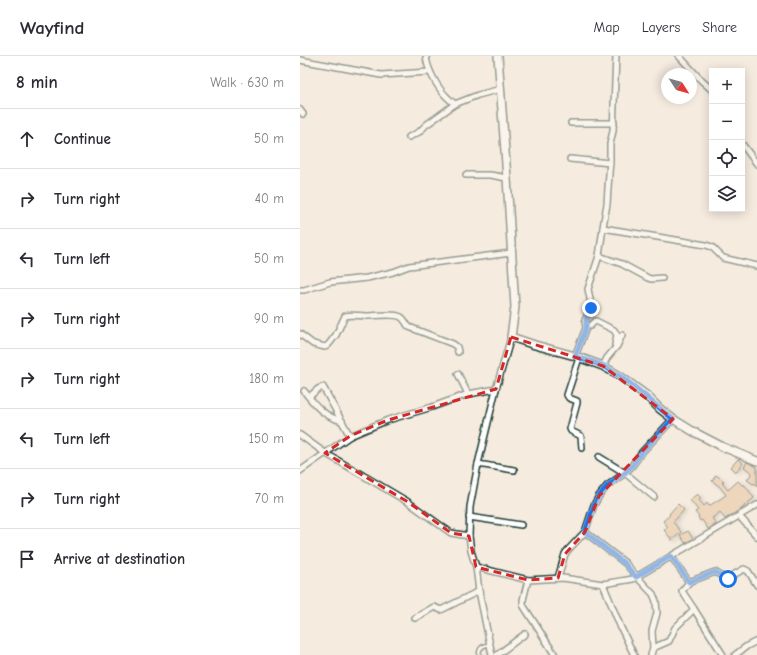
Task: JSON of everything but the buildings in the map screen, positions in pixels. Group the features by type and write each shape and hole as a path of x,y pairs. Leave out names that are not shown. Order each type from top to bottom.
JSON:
{"street":[{"path":"426,56 430,72 445,96 455,104"},
{"path":"492,655 479,591 476,567 471,550 469,517 478,464 496,389 511,337 515,307 498,56"},
{"path":"582,448 581,436 571,432 570,429 577,403 576,400 569,398 567,395 587,326 586,320 591,308 588,289 599,256 604,228 610,163 610,144 614,123 616,56"},
{"path":"679,56 709,87"},
{"path":"300,60 381,75 430,72"},
{"path":"409,137 419,132 426,124 455,104 478,95 501,89"},
{"path":"571,123 614,123"},
{"path":"745,148 757,164"},
{"path":"570,159 610,163"},
{"path":"466,175 490,175 507,178"},
{"path":"604,228 706,245 712,247 723,258 757,266"},
{"path":"300,290 330,282 367,278 393,272 410,266 511,253"},
{"path":"599,256 622,264 648,278 662,278"},
{"path":"300,334 313,344 326,347 336,335 344,316 399,316 409,327 453,344 457,347 458,352"},
{"path":"587,326 590,326 594,321 596,321 614,330 617,335 615,345 618,346"},
{"path":"603,366 607,358 618,346 622,334"},
{"path":"511,337 603,366 620,376 673,419 723,447 757,462"},
{"path":"458,374 468,394"},
{"path":"309,397 320,387 323,387 350,436"},
{"path":"300,471 350,436 388,420 432,407 468,394 496,389"},
{"path":"304,392 326,415 342,421"},
{"path":"558,578 566,552 585,532 594,505 599,496 607,486 632,466 642,452 673,419"},
{"path":"300,435 325,453 408,502 451,533 469,536"},
{"path":"599,458 625,473 654,497"},
{"path":"478,464 514,470"},
{"path":"476,567 528,580 563,578 603,584 633,579 757,505"},
{"path":"739,516 757,536"},
{"path":"469,517 521,525"},
{"path":"585,532 625,564 653,594 656,601 656,612 652,631 653,648 651,655"},
{"path":"671,556 689,582"},
{"path":"722,655 682,591 689,582 715,572 728,579 744,569 748,572 757,585"},
{"path":"528,580 523,605 555,655"},
{"path":"603,584 634,655"},
{"path":"415,618 434,607 441,610 448,608 479,591"},
{"path":"653,648 668,641 675,628 694,609"},
{"path":"498,655 526,634"},
{"path":"735,655 757,641"}],"lane":[{"path":"479,655 482,647 490,644"}],"highlighted area":[{"path":"511,337 603,366 673,419 599,496 585,532 565,554 558,578 528,580 476,567 469,536 451,533 408,502 325,453 350,436 388,420 496,389"}],"route":[{"path":"591,308 586,318 586,328 575,356 603,366 620,376 673,419 642,452 632,466 607,486 599,496 594,505 585,532 625,564 636,577 671,556 689,582 715,572 728,579"}]}
